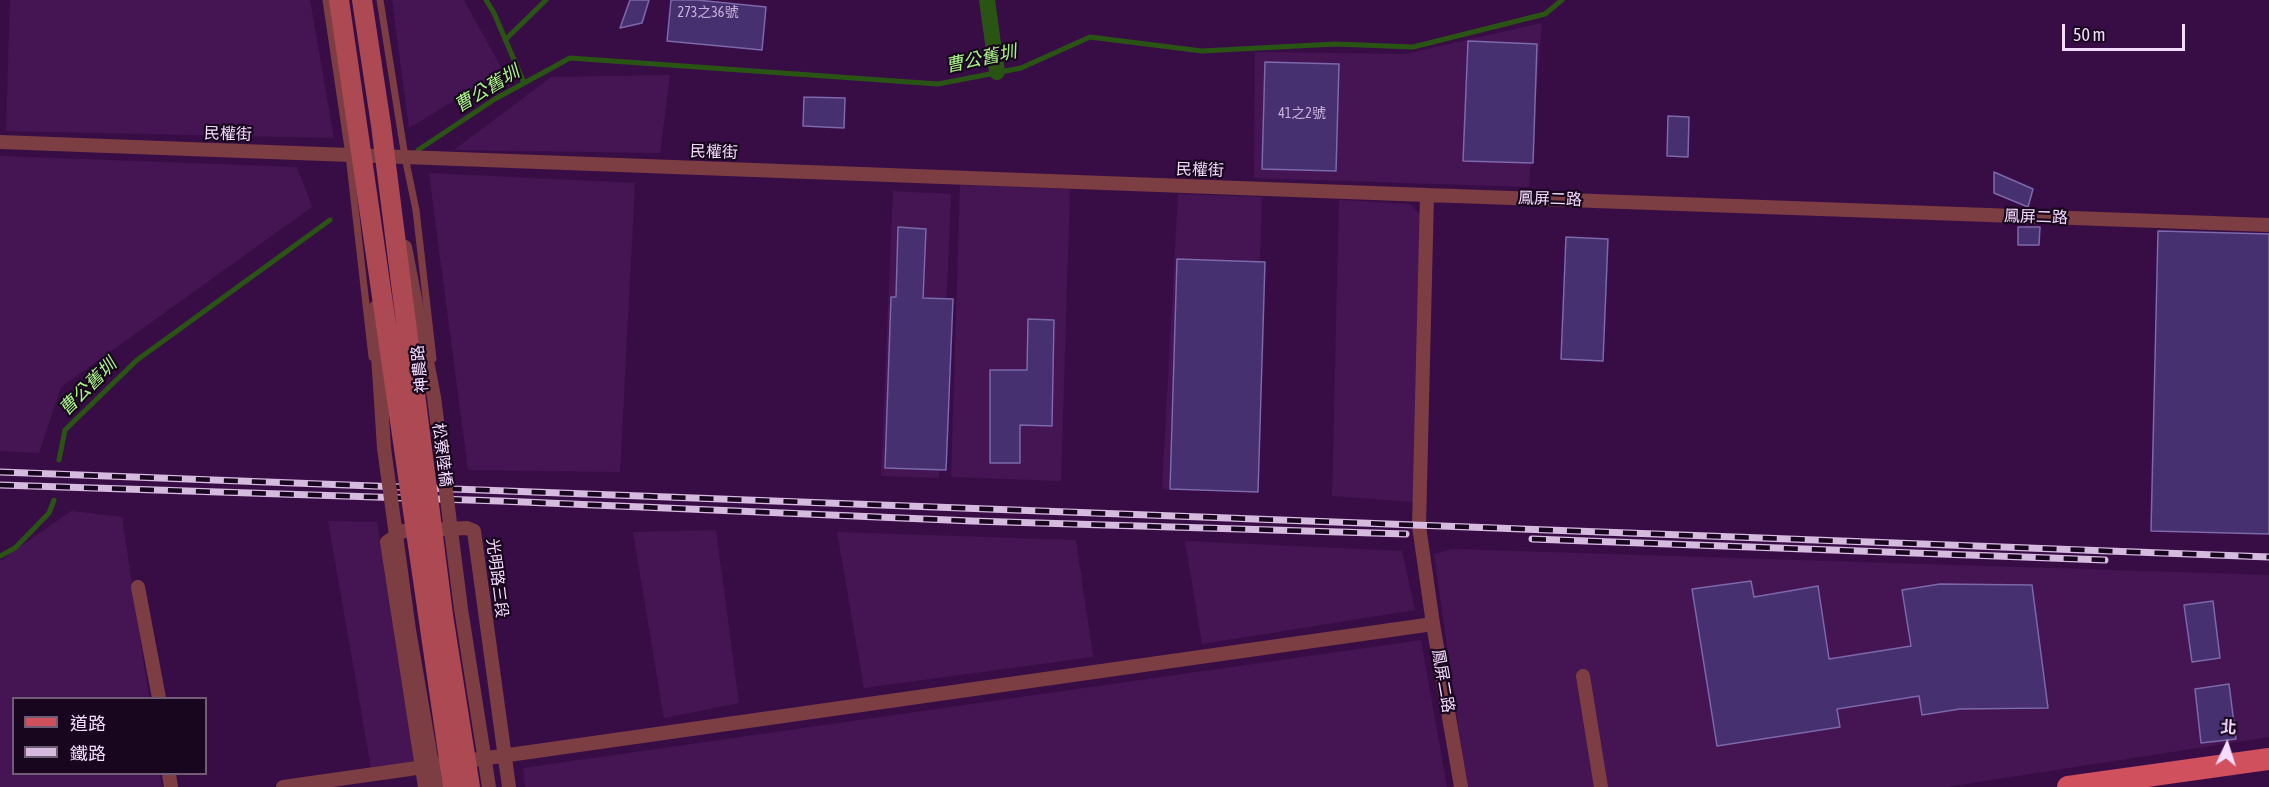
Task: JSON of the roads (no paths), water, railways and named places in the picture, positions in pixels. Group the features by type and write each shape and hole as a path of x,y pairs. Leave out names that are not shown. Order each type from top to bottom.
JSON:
{"main road":[{"path":"2068,787 2269,759"}],"street":[{"path":"339,0 453,787"},
{"name":"松寮陸橋","path":"362,0 381,125 443,615 470,787"},
{"name":"松寮陸橋","path":"381,125 434,397 461,609 489,787"},
{"path":"358,127 380,366 384,448 409,630 436,787"},
{"name":"民權街","path":"0,142 1427,195"},
{"name":"鳳屏二路","path":"1461,787 1419,526 1427,195 2269,225"},
{"name":"光明路三段","path":"425,787 387,542 403,531 468,528 474,531 509,787"},
{"path":"138,587 159,697"},
{"path":"283,787 1433,624"},
{"path":"1583,676 1601,787"}],"lane":[{"name":"神農路","path":"326,0 349,155 378,402 388,414 408,419 426,419 438,405 416,210 405,157 380,0"}],"waterway":[{"path":"486,0 494,13 524,83"},
{"path":"505,40 546,0"},
{"path":"987,0 997,72"},
{"name":"曹公舊圳","path":"418,150 495,99 570,58 938,84 1021,68 1090,37 1202,51 1335,44 1413,47 1545,14 1562,0"},
{"name":"曹公舊圳","path":"59,460 65,430 137,360 330,220"},
{"name":"曹公舊圳","path":"0,556 15,548 49,513 54,500"}],"railway":[{"path":"0,472 2269,557"},
{"path":"0,485 500,501 972,521 1406,534"},
{"path":"1532,539 2105,560"}]}
